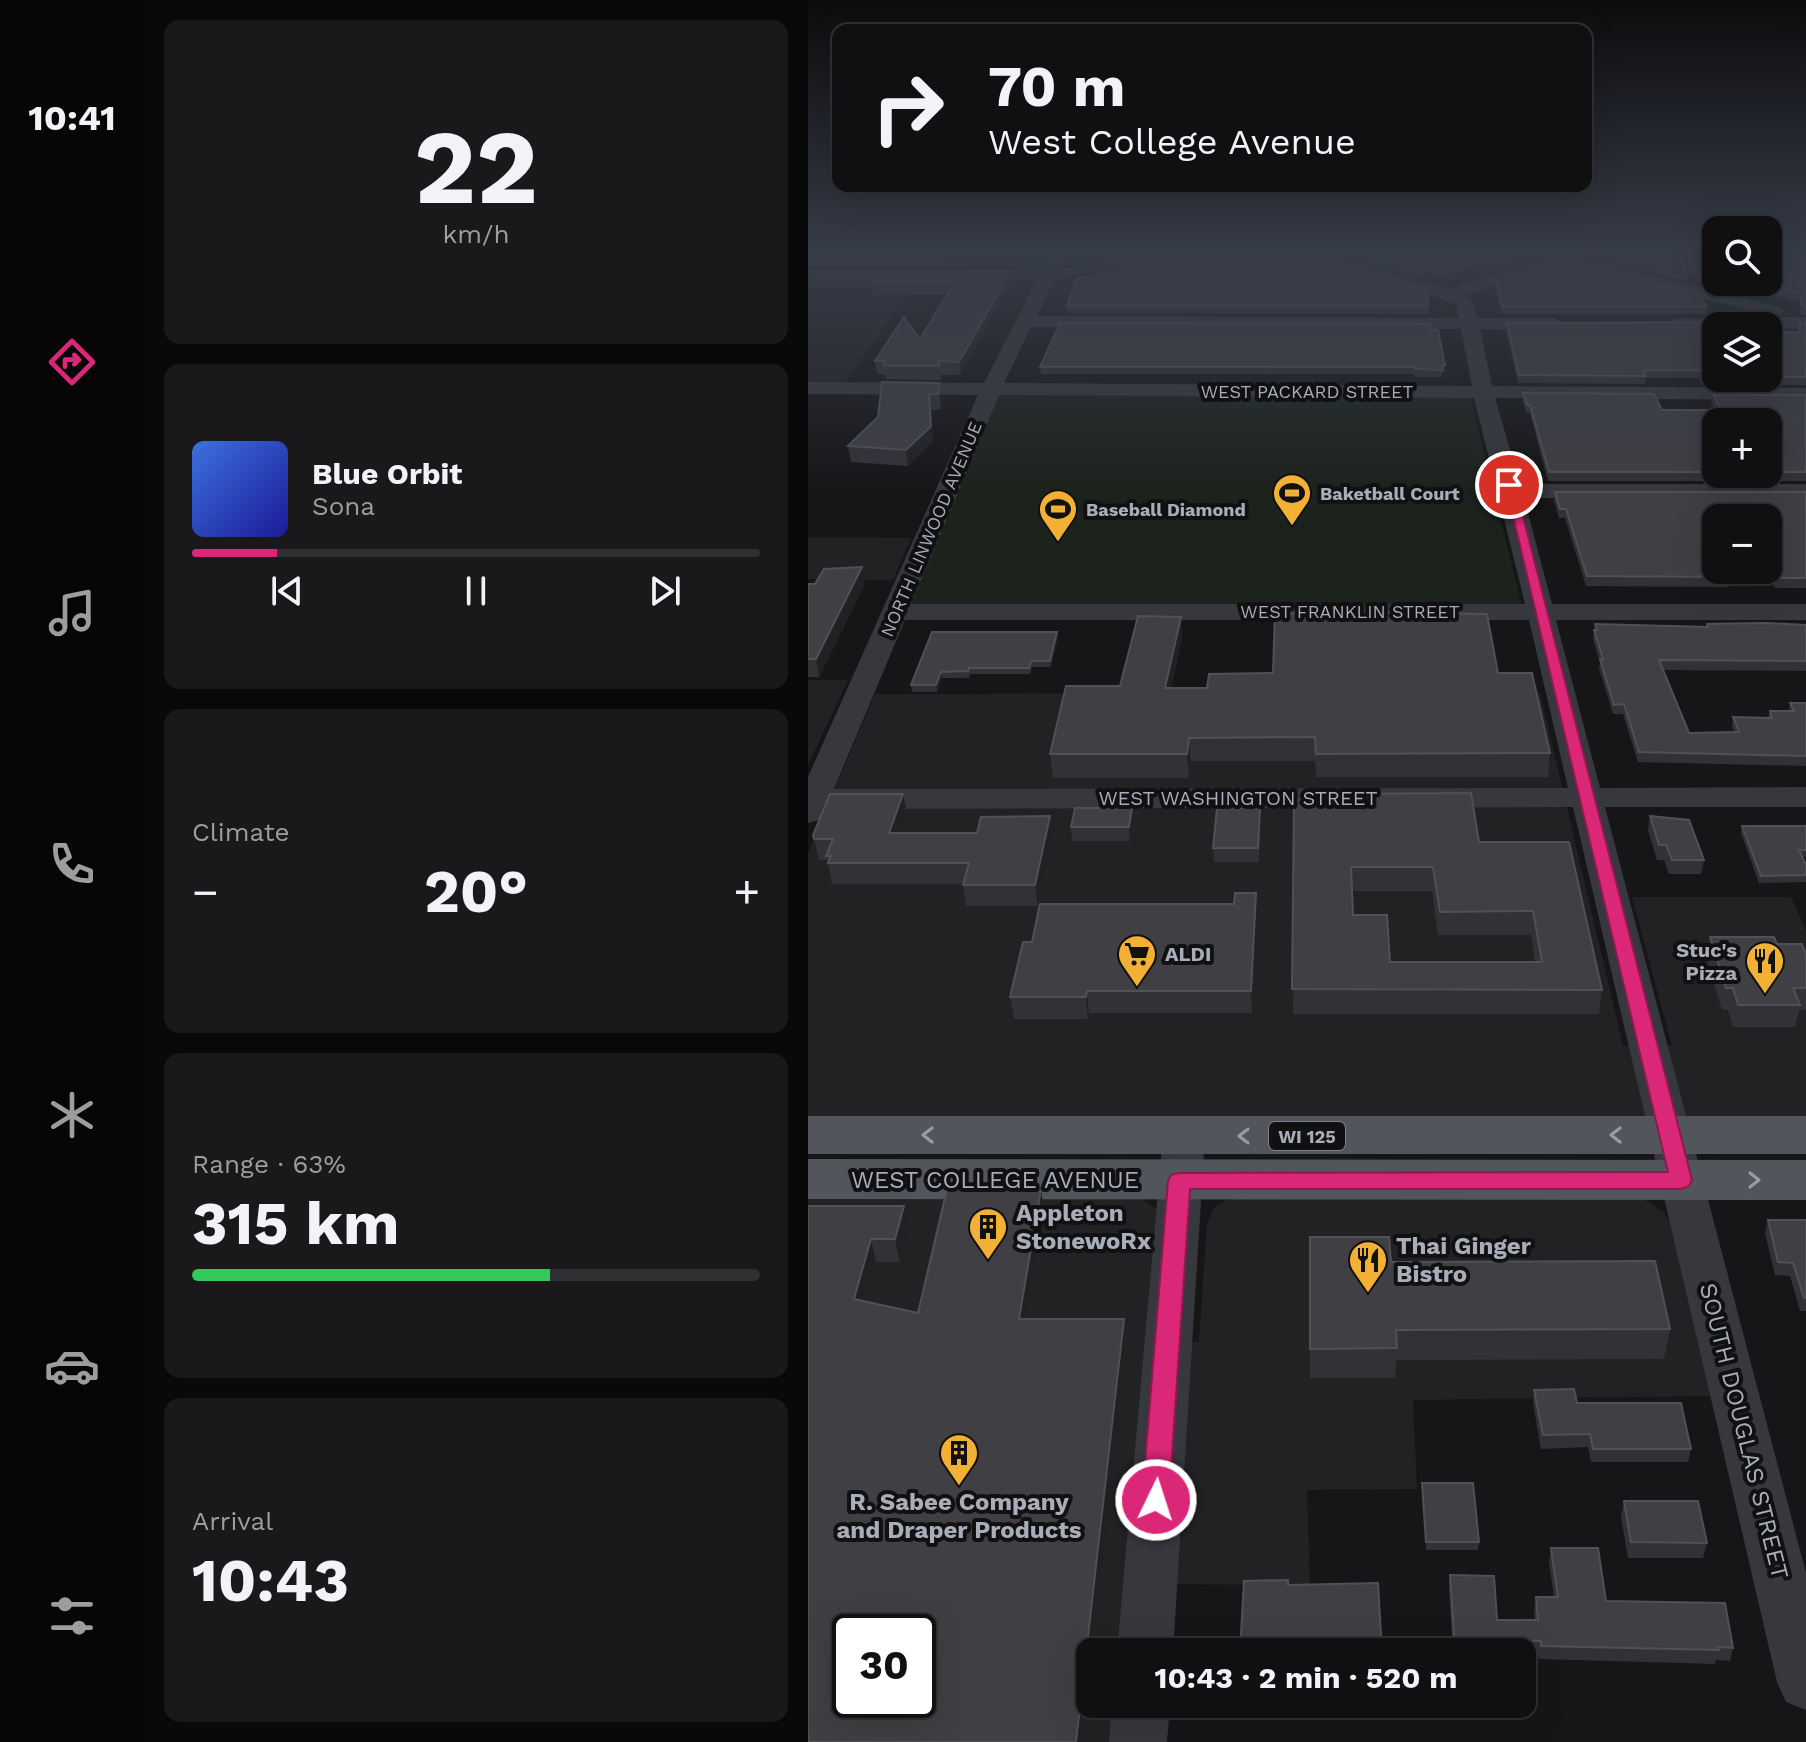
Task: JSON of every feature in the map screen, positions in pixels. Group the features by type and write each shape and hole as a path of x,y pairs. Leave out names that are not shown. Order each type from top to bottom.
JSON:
{"main road":[{"name":"WEST COLLEGE AVENUE","path":"808,1135 1054,1136 1182,1158"},
{"name":"WEST COLLEGE AVENUE","path":"1675,1158 1806,1135"},
{"path":"946,1180 964,1163 1054,1136"},
{"name":"WEST COLLEGE AVENUE","path":"808,1179 946,1180 1182,1158 1675,1158 1806,1180"}],"street":[{"name":"NORTH LINWOOD AVENUE","path":"811,806 991,389 1021,330"},
{"name":"SOUTH DOUGLAS STREET","path":"1470,330 1483,392 1511,491 1806,1682"},
{"name":"WEST PACKARD STREET","path":"808,388 1806,394"},
{"path":"1511,491 1806,491"},
{"name":"WEST FRANKLIN STREET","path":"895,612 1806,612"},
{"name":"WEST WASHINGTON STREET","path":"811,806 1806,797"},
{"path":"1146,1638 1182,1158"},
{"path":"1138,1742 1140,1718"}],"shaded area":[{"path":"808,330 882,330 843,385 808,384"},
{"path":"999,393 1470,396 1522,606 907,605"},
{"path":"808,537 911,538 893,580 808,579"},
{"path":"808,680 848,680 808,765"},
{"path":"1540,693 1623,1046 1672,1046 1632,897 1791,897 1806,931 1806,1120 808,1121 808,853 875,694"},
{"path":"808,1194 1137,1196 1157,1209 1147,1342 1199,1342 1207,1223 1214,1208 1230,1198 1642,1198 1665,1213 1671,1225 1712,1396 1413,1400 1417,1489 1307,1490 1310,1585 1124,1584 1119,1638 1076,1638 1076,1718 1112,1718 1109,1742 808,1742"}],"building":[{"path":"895,330 914,330 920,339 925,330 977,330 959,362 939,361 939,366 884,366 885,361 875,361"},
{"path":"1057,330 1438,330 1445,365 1442,365 1443,370 1415,367 1040,367"},
{"path":"1509,330 1702,330 1702,373 1700,370 1647,370 1643,371 1646,376 1519,375"},
{"path":"1806,330 1806,377 1782,377 1782,332"},
{"path":"882,382 939,383 938,394 929,394 931,426 906,450 848,446 878,417"},
{"path":"1523,393 1654,394 1662,410 1702,410 1702,472 1549,472 1530,405 1527,405"},
{"path":"1713,394 1806,395 1806,472 1782,472 1782,408 1720,408"},
{"path":"1555,492 1806,492 1806,578 1782,578 1782,504 1702,504 1702,577 1587,576 1566,509 1560,509"},
{"path":"862,567 816,659 808,659 808,584 815,584 824,569"},
{"path":"1275,614 1487,614 1498,673 1532,673 1550,753 1316,754 1315,737 1189,738 1187,754 1050,754 1066,686 1120,686 1138,616 1181,617 1165,688 1207,688 1209,674 1273,673"},
{"path":"1595,624 1708,627 1707,624 1806,625 1806,661 1659,660 1689,733 1739,732 1733,717 1772,718 1770,711 1794,711 1790,703 1806,703 1806,756 1639,752 1624,704 1614,705 1600,659 1603,659"},
{"path":"932,632 1057,632 1050,661 1031,661 1029,668 969,668 968,671 941,672 936,685 911,685"},
{"path":"1471,793 1479,842 1569,842 1602,990 1292,989 1294,800 1344,800 1343,794","holes":["1351,867 1433,867 1440,912 1533,911 1542,962 1390,962 1387,915 1353,915"]},
{"path":"830,794 903,794 889,833 977,833 981,817 1050,816 1035,885 963,885 969,863 828,863 831,856 826,856 833,839 814,839 813,835"},
{"path":"1075,808 1132,808 1129,827 1071,827"},
{"path":"1217,808 1260,808 1258,848 1213,848"},
{"path":"1650,816 1689,820 1704,860 1672,860 1666,845 1659,845"},
{"path":"1742,826 1806,826 1806,850 1799,850 1806,865 1806,875 1761,876"},
{"name":"ALDI","path":"1235,893 1256,893 1251,991 1087,991 1086,997 1010,997 1023,942 1032,942 1040,904 1234,904"},
{"path":"1710,937 1774,937 1777,944 1802,944 1806,954 1806,988 1793,988 1800,1005 1738,1005 1733,988 1726,988"},
{"name":"R. Sabee Company and Draper Products","path":"947,1189 1041,1189 1019,1319 1124,1319 1088,1638 1076,1638 1076,1718 1079,1718 1076,1742 808,1742 808,1206 904,1206 895,1239 871,1239 854,1299 918,1313"},
{"path":"1768,1220 1806,1220 1806,1298 1793,1263 1778,1262"},
{"path":"1310,1237 1389,1237 1391,1262 1655,1261 1670,1329 1396,1330 1397,1348 1310,1349"},
{"path":"1574,1389 1577,1403 1681,1403 1691,1449 1593,1449 1590,1434 1543,1435 1534,1390"},
{"path":"1422,1483 1473,1483 1479,1542 1426,1542"},
{"path":"1624,1501 1698,1501 1707,1543 1631,1542"},
{"path":"1551,1548 1598,1548 1606,1601 1725,1603 1733,1648 1541,1646 1541,1641 1536,1641 1536,1638 1454,1638 1450,1575 1494,1576 1497,1620 1538,1620 1536,1597 1558,1597"},
{"path":"1288,1580 1288,1585 1378,1583 1381,1638 1241,1638 1244,1581"}],"place":[{"name":"Baketball Court","path":"1292,527"},
{"name":"Baseball Diamond","path":"1058,543"},
{"name":"ALDI","path":"1137,988"},
{"name":"Stuc's Pizza","path":"1765,995"},
{"name":"Appleton StonewoRx","path":"988,1261"},
{"name":"Thai Ginger Bistro","path":"1368,1294"},
{"name":"R. Sabee Company and Draper Products","path":"959,1487"}],"route":[{"path":"1156,1500 1179,1181 1681,1180 1509,485"}]}
